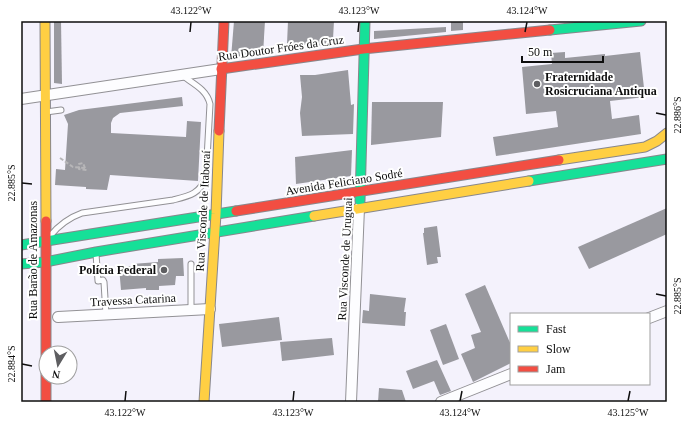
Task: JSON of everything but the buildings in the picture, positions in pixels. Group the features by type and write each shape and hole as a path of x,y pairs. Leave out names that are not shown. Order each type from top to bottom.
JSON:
{"main road":[{"name":"Rua Barão de Amazonas","path":"45,21 45,112 48,156 45,242 46,402"},
{"name":"Rua Visconde de Itaboraí","path":"204,402 216,214 224,21"},
{"name":"Rua Visconde de Uruguai","path":"359,208 361,192 363,49 365,21"},
{"name":"Rua Doutor Fróes da Cruz","path":"221,69 363,49 640,21"},
{"name":"Avenida Feliciano Sodré","path":"21,245 645,147 657,141 667,133"},
{"path":"21,264 45,262 96,252 359,208 665,161"}],"street":[{"name":"Rua Doutor Fróes da Cruz","path":"21,99 221,69"},
{"name":"Rua Visconde de Uruguai","path":"351,402 359,208"},
{"name":"Travessa Catarina","path":"58,317 210,308"},
{"path":"650,318 667,311"},
{"path":"441,402 510,374"}],"lane":[{"path":"45,242 60,225 71,217 82,213 173,200 196,193 203,186 206,177 210,104 209,97 202,89 181,75"},
{"path":"45,112 61,110"},
{"path":"645,147 660,145"},
{"path":"96,252 98,281 103,280 104,282 106,315"},
{"path":"191,264 191,309"}],"path":[{"path":"60,158 73,167 86,169"}],"traffic: fast":[{"path":"360,201 365,21"},
{"path":"550,30 641,21"},
{"path":"529,181 667,159"},
{"path":"21,245 236,211"},
{"path":"21,264 45,262 96,252 314,216"}],"traffic: slow":[{"path":"45,21 46,221"},
{"path":"204,402 216,214 219,131"},
{"path":"559,160 645,147 657,141 667,133"},
{"path":"314,216 529,181"}],"traffic: jam":[{"path":"219,131 224,21"},
{"path":"221,69 363,49 550,30"},
{"path":"236,211 559,160"},
{"path":"46,221 46,402"}],"place":[{"name":"Fraternidade Rosicruciana Antiqua","path":"537,84"},
{"name":"Polícia Federal","path":"164,270"}]}
